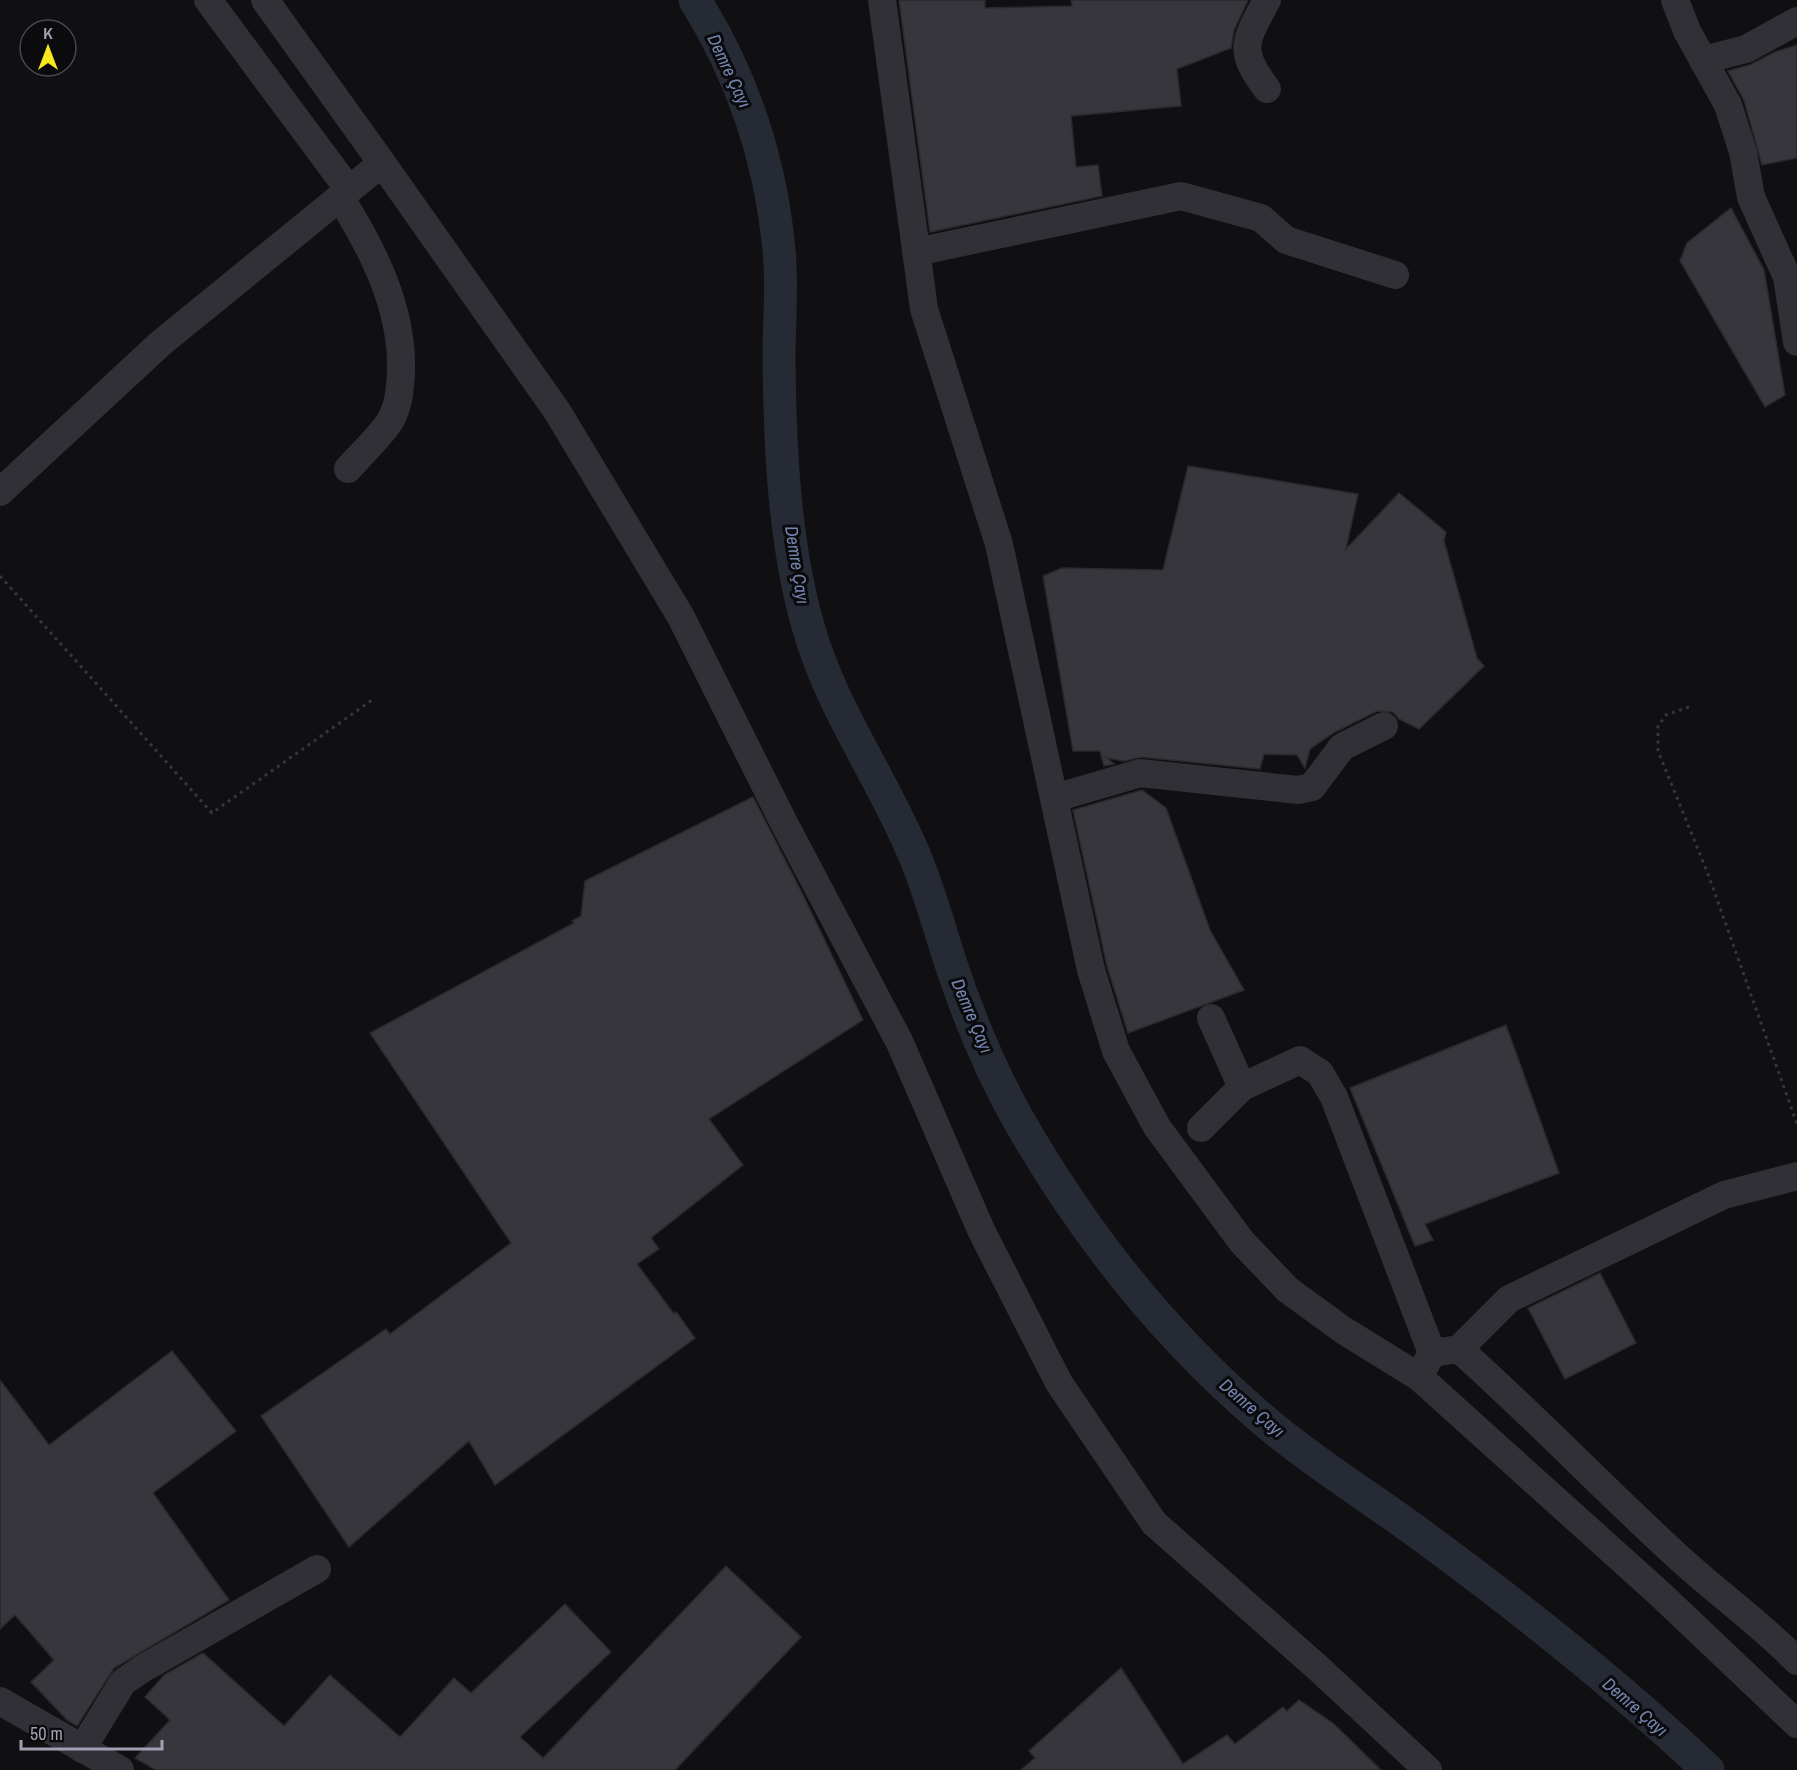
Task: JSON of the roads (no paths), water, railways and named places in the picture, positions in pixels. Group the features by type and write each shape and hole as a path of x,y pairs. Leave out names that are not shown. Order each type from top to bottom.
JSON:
{"street":[{"path":"208,0 344,194 391,297 402,351 400,394 390,421 348,470"},
{"path":"265,0 558,411 681,617 784,823 900,1043 981,1230 1059,1383 1154,1524 1318,1668 1428,1770"},
{"path":"882,0 924,309 999,544 1091,970 1116,1051 1157,1127 1242,1242 1288,1290 1342,1330 1425,1365 1797,1724"},
{"path":"1267,0 1247,40 1247,57 1252,69 1267,89"},
{"path":"1675,0 1687,31 1728,105 1743,152 1751,197 1787,277 1797,342"},
{"path":"1703,60 1746,49 1797,21"},
{"path":"0,492 161,343 381,163"},
{"path":"916,252 1181,196 1261,218 1286,240 1395,275"},
{"path":"1055,798 1140,773 1298,790 1311,787 1342,747 1384,726"},
{"path":"1211,1018 1242,1087"},
{"path":"1201,1128 1242,1087 1300,1060 1320,1073 1334,1097 1425,1365"},
{"path":"1425,1365 1460,1348 1509,1299 1724,1195 1797,1176"},
{"path":"1460,1348 1542,1425 1567,1454 1679,1559 1778,1641 1797,1661"},
{"path":"82,1749 123,1682 317,1569"},
{"path":"0,1701 120,1770"}],"waterway":[{"name":"Demre Çayı","path":"695,0 739,86 760,146 774,209 780,271 779,360 782,460 793,561 808,626 830,686 916,859 972,1022 1018,1119 1043,1161 1097,1241 1158,1316 1225,1386 1299,1448 1417,1532 1529,1617 1603,1676 1708,1770"}]}
